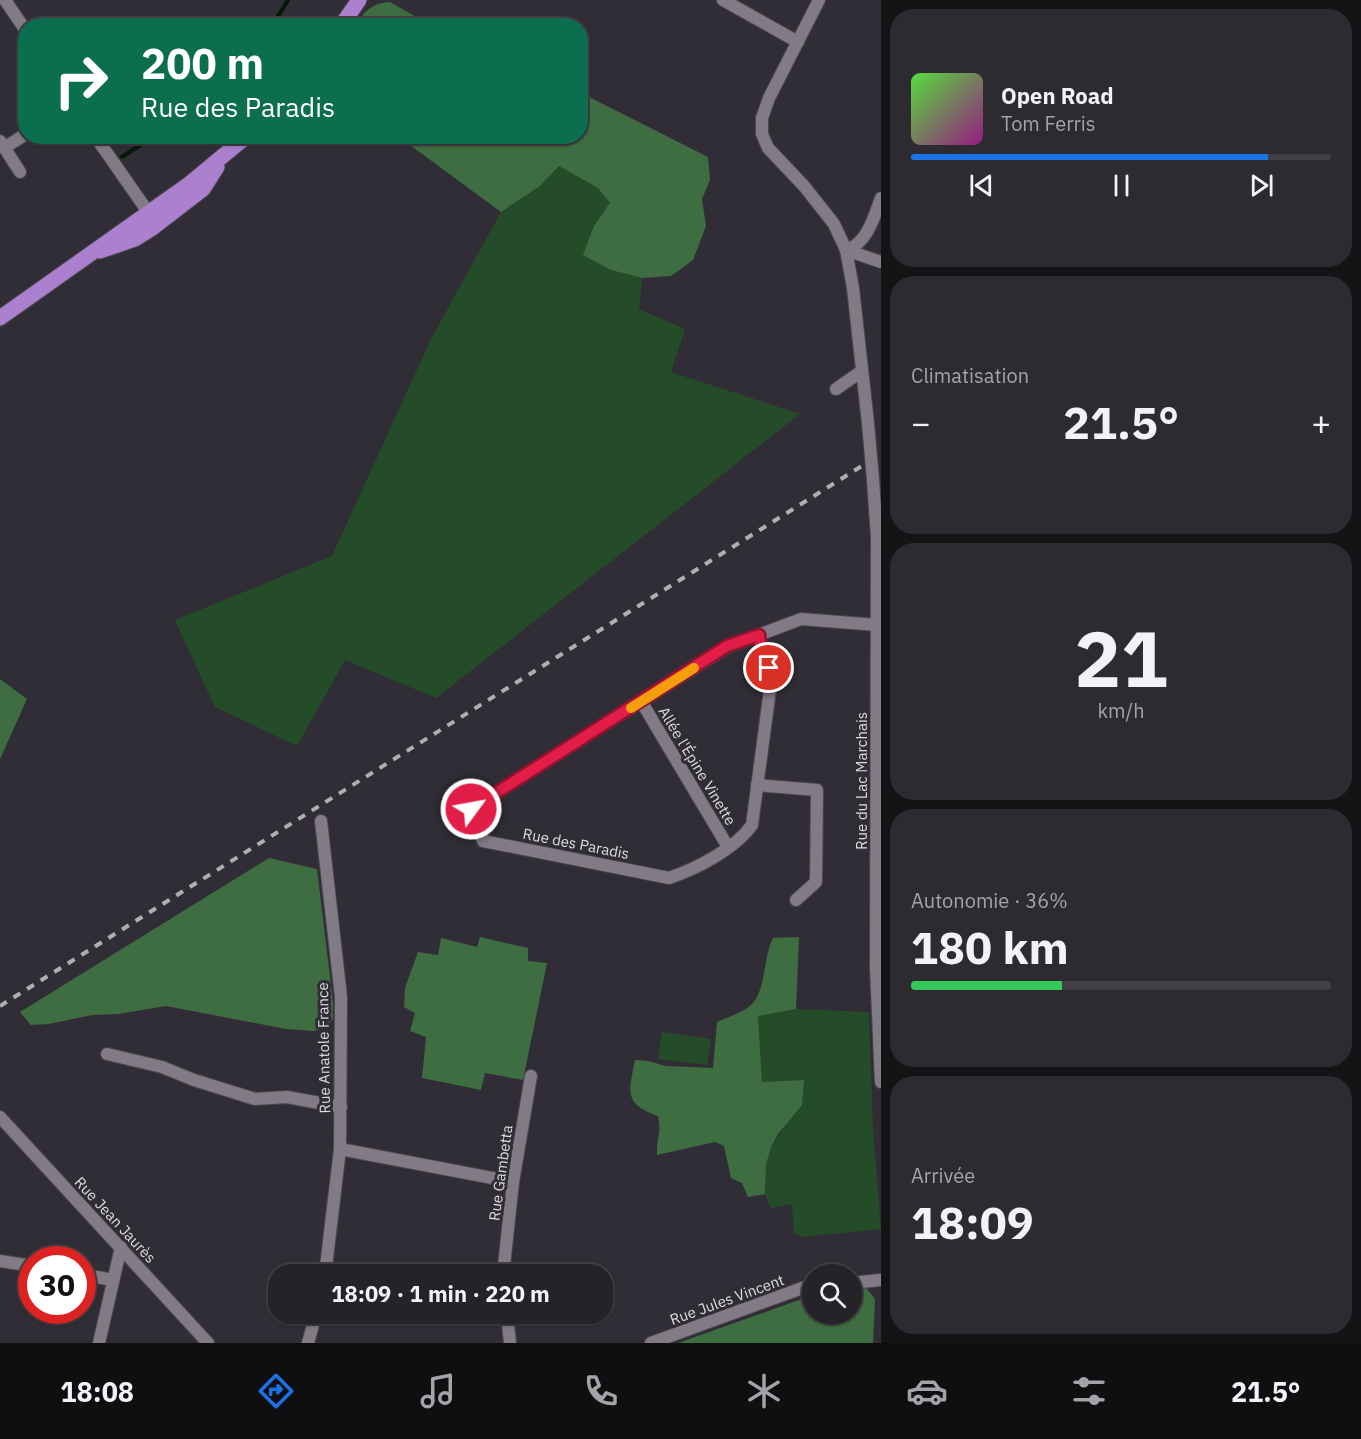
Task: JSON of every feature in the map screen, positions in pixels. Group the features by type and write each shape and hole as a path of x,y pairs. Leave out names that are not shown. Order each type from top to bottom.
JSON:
{"main road":[{"path":"347,18 359,0"},
{"path":"0,318 174,194 238,144"},
{"path":"82,258 135,239 158,224 203,189 228,153"}],"street":[{"path":"5,0 18,19"},
{"path":"723,0 798,42"},
{"name":"Rue du Lac Marchais","path":"819,0 769,98 762,118 762,134 768,148 804,186 834,225 846,250 853,288 873,480 879,516 876,968 881,1082"},
{"path":"18,138 2,145 20,172"},
{"path":"102,144 147,212 158,224"},
{"path":"846,250 853,248 863,239 881,198"},
{"path":"846,250 881,262"},
{"path":"836,389 862,371"},
{"name":"Rue des Paradis","path":"759,635 762,655 769,668 771,682 752,825 743,837 690,871 669,878 483,841 471,809 727,646 801,620 877,625"},
{"name":"Allée l'Épine Vinette","path":"642,701 728,847"},
{"path":"757,785 817,790 816,882 796,900"},
{"name":"Rue Anatole France","path":"321,822 341,997 340,1149 326,1264"},
{"path":"107,1054 162,1066 194,1080 255,1099 287,1096 341,1107"},
{"name":"Rue Gambetta","path":"503,1264 513,1182 531,1076"},
{"name":"Rue Jean Jaurès","path":"0,1117 208,1343"},
{"path":"340,1149 513,1182"},
{"path":"99,1343 121,1247"},
{"path":"0,1261 18,1264"},
{"path":"97,1277 113,1280"},
{"path":"862,1282 881,1279 881,1287"},
{"name":"Rue Jules Vincent","path":"651,1343 802,1288"},
{"path":"308,1343 313,1324"},
{"path":"508,1324 510,1343"}],"green space":[{"path":"390,2 418,18 360,18 378,4"},
{"path":"588,97 708,157 710,180 702,199 706,226 693,260 671,276 642,278 611,270 583,255 594,226 610,203 598,188 559,166 540,186 501,212 409,144 588,144"},
{"path":"559,166 598,188 611,203 594,226 611,270 642,278 639,309 685,329 671,372 800,414 436,698 345,660 297,746 215,707 175,620 332,556 431,339 501,212 540,186"},
{"path":"0,679 27,699 0,759"},
{"path":"269,858 317,869 333,1002 333,1019 326,1027 314,1031 286,1029 166,1006 31,1025 20,1012"},
{"path":"480,937 528,948 528,961 547,963 523,1080 485,1073 481,1090 422,1078 426,1037 410,1031 415,1013 404,1007 405,988 418,952 438,955 441,938 477,947"},
{"path":"799,937 796,1009 758,1016 762,1082 804,1080 802,1105 772,1145 766,1164 765,1194 748,1197 742,1183 731,1178 724,1146 715,1142 657,1155 658,1116 639,1107 631,1096 635,1060 666,1066 713,1068 717,1022 743,1010 756,999 773,938"},
{"path":"796,1009 869,1012 873,1130 881,1229 801,1237 794,1233 792,1204 771,1208 765,1194 766,1164 772,1145 787,1123 804,1080 762,1082 758,1015"},
{"path":"662,1032 711,1039 707,1065 658,1059"},
{"path":"866,1288 875,1299 873,1343 678,1343 802,1299 802,1324 862,1324 862,1289"}],"waterway":[{"path":"277,18 288,0"},
{"path":"122,157 142,144"}],"railway":[{"path":"0,1006 881,454"}],"slow traffic":[{"path":"631,708 694,668"}],"route":[{"path":"471,809 727,646 759,635 762,655 769,668"}]}
